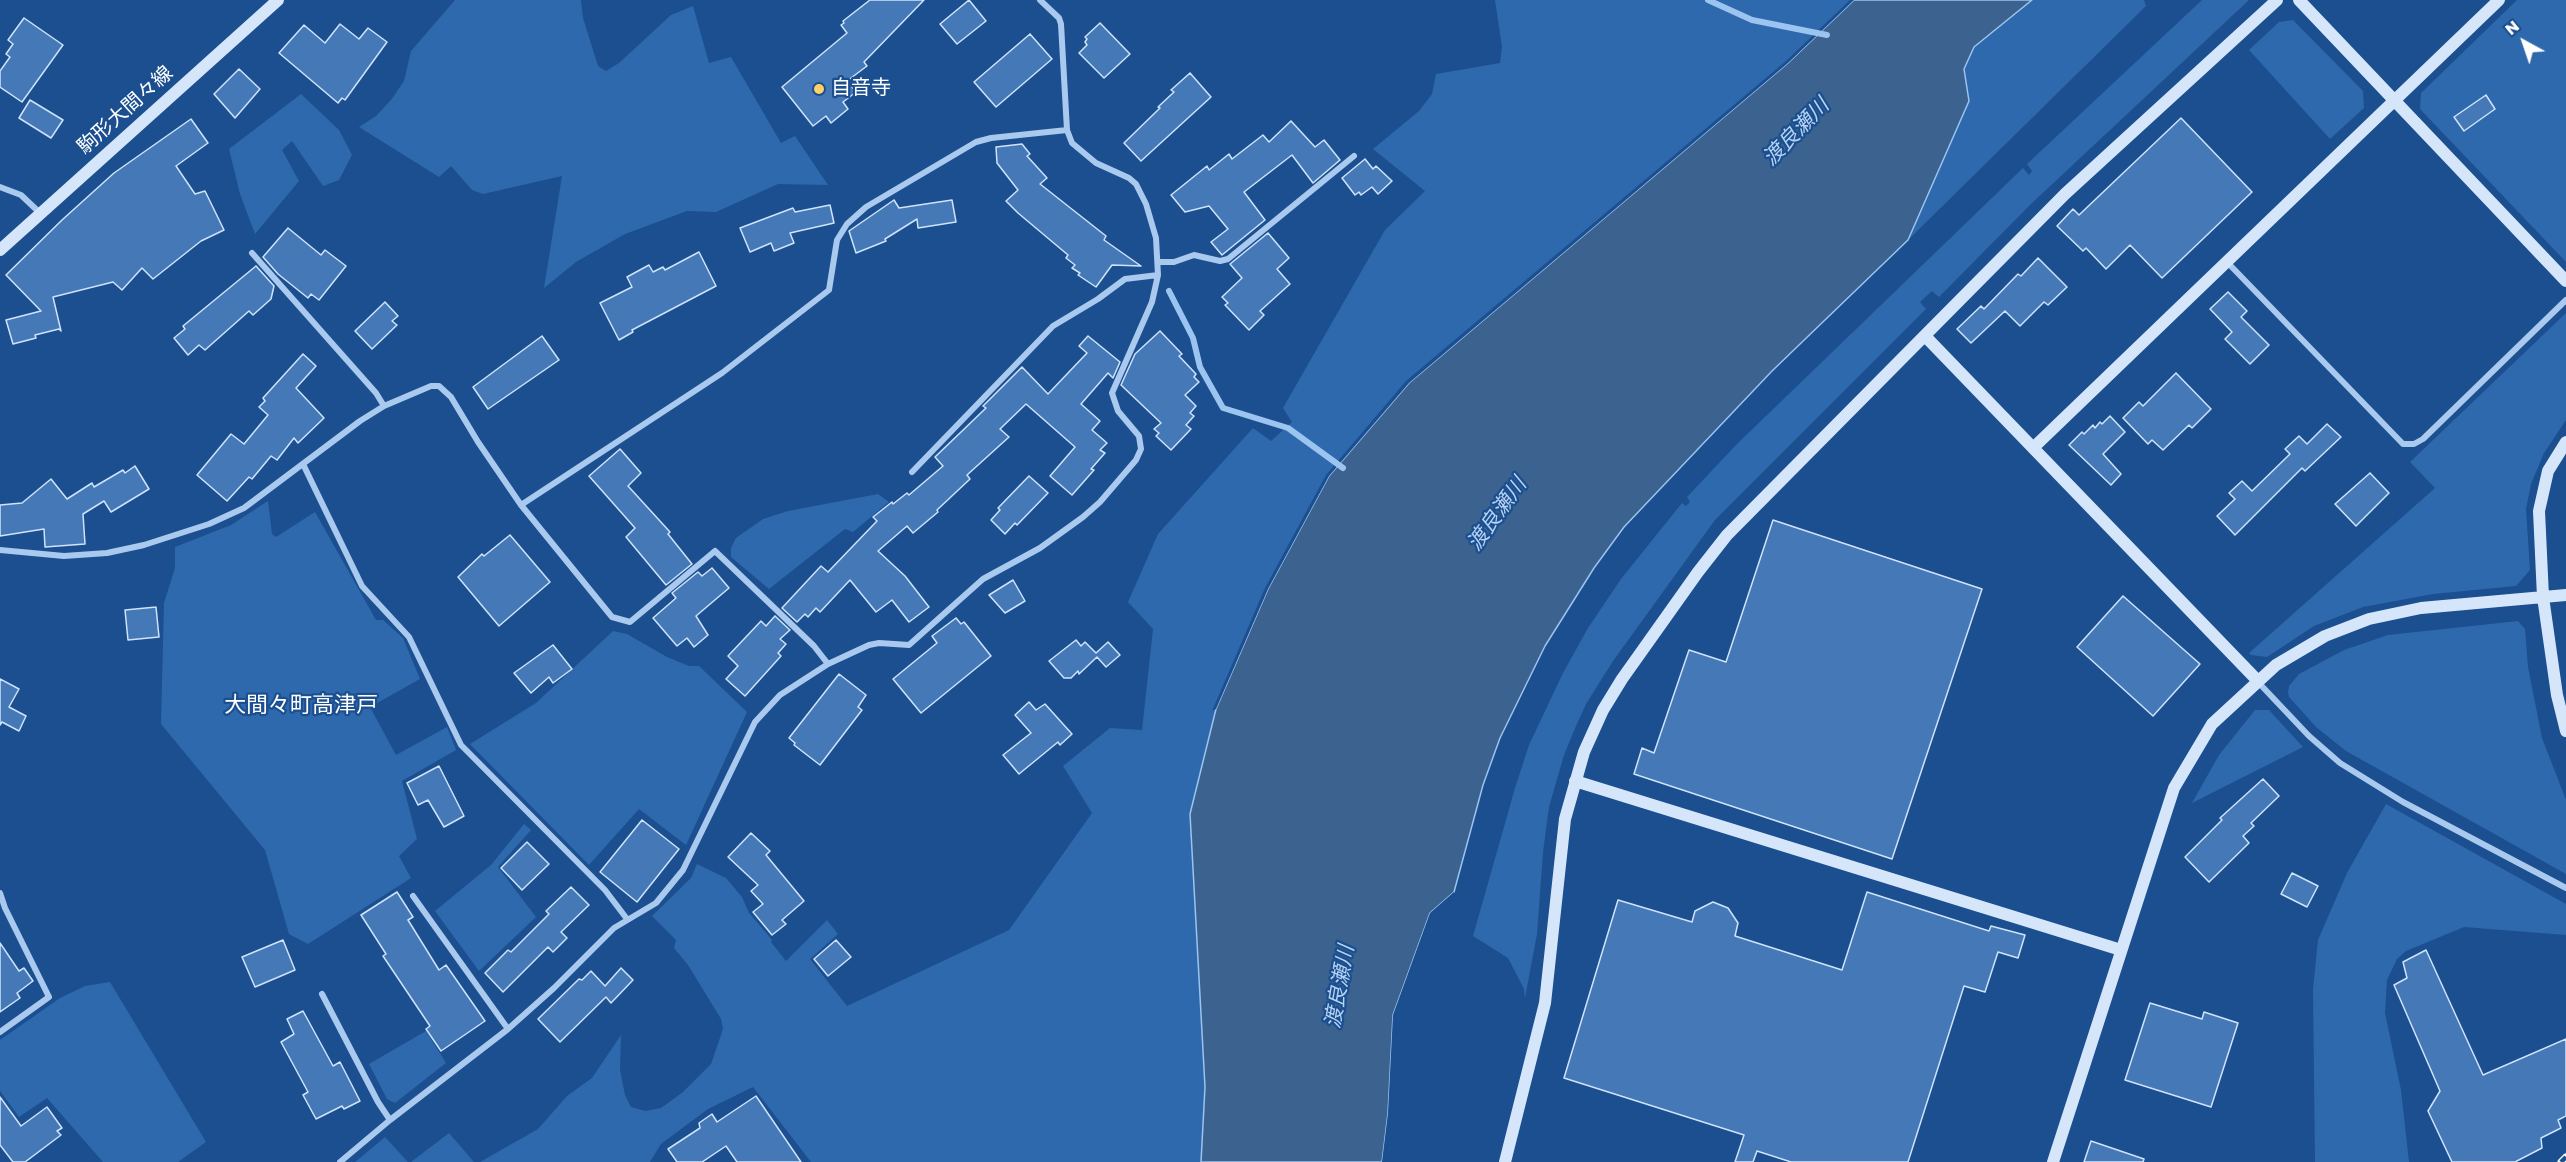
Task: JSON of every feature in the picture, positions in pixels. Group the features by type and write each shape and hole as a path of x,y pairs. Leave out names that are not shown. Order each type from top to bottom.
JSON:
{"street":[{"name":"駒形大間々線","path":"0,250 278,0"},
{"path":"340,1162 390,1120 508,1029 554,988 597,943 627,919 656,903 678,878 726,778 761,714 780,694 828,664 869,645 879,643 909,645 983,579 1040,548 1101,502 1136,460 1141,449 1139,436 1115,406 1112,393 1146,320 1158,275 1156,238 1150,215 1136,184 1129,178 1096,164 1072,143 1067,130 1061,24 1059,18 1040,0"},
{"path":"1505,1162 1545,1003 1565,819 1584,752 1603,710 1698,572 1727,535 2065,194 2277,0"},
{"path":"2298,0 2566,281"},
{"path":"2033,448 2499,0"},
{"path":"521,505 722,373 829,290 837,240 847,224 866,207 976,142 991,138 1067,130"},
{"path":"1158,262 1174,262 1194,255 1220,261 1228,259 1354,156"},
{"path":"0,188 21,195 40,213"},
{"path":"252,254 376,393 384,406"},
{"path":"2226,262 2403,444 2414,444 2423,439 2566,300"},
{"path":"912,472 1053,326 1098,299 1125,279 1158,275"},
{"path":"1925,336 2309,736 2340,763 2403,802 2566,888"},
{"path":"0,550 64,556 107,553 144,545 209,524 244,508 384,406 439,386 445,390 521,505 612,617 630,622 715,551 814,646 828,664"},
{"path":"2566,441 2548,471 2540,502 2539,536 2543,597 2557,695 2566,731"},
{"path":"303,464 362,586 409,638 461,745 605,890 627,919"},
{"path":"2053,1162 2174,788 2212,724 2257,680 2301,649 2325,636 2369,619 2421,608 2566,595"},
{"path":"1575,781 2121,950"},
{"path":"0,893 5,908 50,997 0,1032"},
{"path":"413,896 508,1029"},
{"path":"322,994 378,1102 390,1120"}],"shaded area":[{"path":"455,0 581,0 583,18 598,66 606,71 619,63 671,15 693,6 709,63 731,57 781,143 795,136 828,185 778,184 716,212 687,211 625,234 576,262 544,288 562,176 483,194 472,190 451,166 439,177 359,127 376,116 391,100 404,81 411,51"},
{"path":"1495,0 1854,0 1788,63 1205,1087 1201,1162 811,1162 753,1087 708,1109 661,1144 650,1162 480,1162 538,1129 567,1096 592,1078 621,1035 620,1070 625,1095 631,1107 645,1111 661,1108 683,1092 711,1064 723,1029 721,1019 688,965 674,948 676,940 652,916 691,878 697,864 726,878 742,897 749,913 786,961 827,920 838,934 810,959 847,1006 1009,930 1092,813 1063,766 1110,728 1142,730 1153,629 1128,602 1158,534 1253,428 1271,441 1292,422 1283,408 1385,230 1425,191 1373,149 1419,111 1432,94 1436,74 1500,63 1502,47"},
{"path":"2032,0 2144,0 2146,6 1908,240 1968,101 1964,69 1974,47"},
{"path":"2202,0 2249,0 2031,204 1939,297 1932,291 1920,302 1926,309 1715,520 1613,661 1586,704 1576,726 1564,755 1549,807 1537,934 1525,998 1524,989 1508,958 1473,936 1529,745 1563,673 1588,628 1621,579 1682,503 1686,506 1690,502 1687,497 1737,444 2023,168 2029,175 2032,171 2027,164"},
{"path":"2517,0 2566,0 2566,262 2420,109 2421,93"},
{"path":"2293,20 2363,91 2364,108 2330,139 2249,50 2279,22"},
{"path":"301,94 339,130 352,155 339,180 323,186 292,141 282,150 299,181 255,234 240,194 229,149"},
{"path":"2566,313 2566,420 2544,453 2531,484 2526,509 2530,570 2516,586 2433,594 2363,607 2314,626 2267,657 2251,655 2249,653 2435,488 2410,462"},
{"path":"878,494 889,502 853,532 845,529 769,589 731,557 731,548 736,538 763,519 788,511"},
{"path":"268,501 272,534 276,537 315,512 376,620 383,620 403,638 420,679 370,707 396,755 447,727 456,750 402,781 417,839 399,856 411,878 308,944 289,934 265,850 161,724 164,603 175,568 175,547 231,525"},
{"path":"2518,621 2525,629 2528,667 2542,738 2566,800 2566,874 2346,751 2316,727 2289,697 2288,692 2289,686 2299,674 2344,650 2388,635"},
{"path":"613,631 627,634 667,657 689,666 699,666 747,712 686,845 639,809 589,865 470,744 536,703"},
{"path":"2255,710 2269,710 2303,747 2192,803 2219,755"},
{"path":"2386,804 2566,904 2566,935 2464,927 2406,951 2397,959 2387,980 2385,1013 2401,1090 2409,1162 2315,1162 2313,989 2318,940 2347,873"},
{"path":"524,824 531,830 498,867 536,917 479,971 435,911 491,865"},
{"path":"110,982 206,1142 178,1162 103,1162 47,1098 19,1117 0,1091 0,1040 60,998 85,986"},
{"path":"426,1031 446,1063 395,1103 387,1099 369,1064"},
{"path":"449,1133 474,1162 411,1162"},
{"path":"385,1137 408,1162 355,1162"}],"water":[{"name":"渡良瀬川","path":"1854,0 2032,0 1974,47 1964,69 1969,101 1908,240 1772,371 1624,527 1594,568 1545,646 1500,738 1483,785 1454,892 1430,913 1393,1015 1388,1113 1382,1162 1201,1162 1205,1087 1190,814 1216,709 1268,589 1329,476 1409,383 1788,63"}],"pier":[{"path":"1850,0 1854,0 1788,63 1409,383 1329,476 1268,589 1216,709 1212,711 1265,588 1326,475 1406,381 1786,61"},
{"path":"1454,892 1454,896 1432,915 1396,1015 1391,1113 1385,1162 1382,1162 1388,1113 1393,1015 1430,913"}],"building":[{"path":"870,0 924,0 864,62 867,66 847,81 856,92 843,102 848,109 831,123 826,116 813,126 782,87 847,33 841,25 843,21"},
{"path":"969,0 986,21 957,44 940,24"},
{"path":"24,18 63,45 22,102 0,87 0,71 10,57 6,54 13,44 8,40"},
{"path":"1100,23 1130,54 1104,78 1079,53 1087,45 1085,37"},
{"path":"340,24 359,39 368,28 387,42 345,100 342,98 338,103 279,53 304,25 325,43"},
{"path":"1030,34 1052,59 996,107 974,82"},
{"path":"239,69 260,89 235,118 214,94"},
{"path":"1190,73 1211,97 1141,161 1124,143 1160,108 1158,107 1174,92 1171,90"},
{"path":"2486,95 2495,109 2464,131 2454,117"},
{"path":"30,100 63,120 51,138 19,118"},
{"path":"2181,118 2252,192 2162,278 2130,245 2106,269 2086,248 2083,251 2057,226 2073,209 2079,215"},
{"path":"191,119 208,143 176,166 195,194 205,191 224,230 201,241 153,279 142,268 122,290 113,282 53,297 61,331 59,329 35,335 36,338 13,344 6,320 41,311 6,275 114,173"},
{"path":"1291,121 1315,147 1324,140 1340,160 1313,183 1292,155 1244,192 1265,220 1222,255 1211,242 1228,229 1209,206 1185,212 1171,195 1207,166 1209,170 1229,154 1232,159 1263,135 1269,142"},
{"path":"1022,144 1030,154 1027,156 1047,178 1040,184 1106,236 1104,240 1141,266 1112,265 1096,287 1078,275 1080,273 1072,268 1075,265 1066,258 1068,255 1006,201 1018,190 997,163 996,147"},
{"path":"1365,159 1373,169 1376,166 1392,181 1378,194 1372,187 1361,195 1359,192 1355,195 1342,178"},
{"path":"894,200 899,208 952,200 956,222 918,228 917,219 885,239 886,241 856,253 849,231"},
{"path":"830,205 834,223 790,233 794,243 774,251 771,243 750,252 740,228 793,208 795,212"},
{"path":"288,228 321,255 325,250 346,266 319,300 311,294 308,298 278,274 263,257"},
{"path":"1268,233 1289,258 1277,269 1290,284 1260,311 1264,315 1249,330 1225,305 1228,303 1222,297 1242,278 1230,264"},
{"path":"699,252 716,286 632,330 633,332 619,340 600,303 632,287 627,277 649,265 653,272 663,267 665,270"},
{"path":"2038,258 2067,287 2048,305 2044,302 2020,326 2005,311 1971,343 1957,329 1981,306 1984,309 2018,274 2021,276"},
{"path":"256,266 274,286 271,299 253,315 249,311 205,350 199,345 188,355 174,338 185,329 183,326"},
{"path":"2228,292 2247,311 2241,317 2269,345 2250,364 2225,339 2232,332 2210,309"},
{"path":"385,302 398,316 392,321 397,325 372,349 355,331"},
{"path":"1160,331 1182,354 1179,356 1196,374 1194,377 1199,382 1185,395 1196,406 1190,413 1194,416 1186,425 1191,429 1171,450 1156,436 1159,433 1154,429 1161,423 1121,385 1135,354"},
{"path":"542,336 559,360 488,409 473,387"},
{"path":"1088,336 1120,362 1113,378 1108,373 1081,404 1100,421 1092,430 1107,443 1100,450 1105,453 1091,469 1094,470 1072,495 1050,476 1075,447 1026,404 1000,429 1009,437 967,475 970,479 937,510 938,512 913,533 907,526 878,551 905,576 929,607 909,622 892,600 876,612 850,580 820,612 816,608 808,617 805,614 797,622 782,608 821,566 828,572 877,521 873,517 892,502 893,504 907,493 909,495 943,466 935,457 986,408 983,406 1022,367 1048,394 1087,353 1079,346"},
{"path":"303,354 316,366 296,388 324,418 298,443 294,438 277,460 271,456 252,479 249,477 227,501 197,475 231,434 244,444 268,415 259,407 265,401 263,398"},
{"path":"2176,373 2211,409 2192,428 2189,425 2163,450 2152,440 2148,444 2123,418 2139,402 2143,406"},
{"path":"2110,416 2125,432 2103,454 2121,474 2111,485 2069,445 2082,432 2084,434 2093,425 2095,428 2100,422 2102,424"},
{"path":"2327,424 2341,437 2305,471 2302,468 2235,535 2217,516 2235,499 2229,493 2242,481 2252,491 2290,454 2285,449 2299,436 2307,444"},
{"path":"620,449 641,473 628,486 670,532 668,534 692,564 666,585 626,537 635,528 589,476"},
{"path":"135,466 149,489 111,512 104,501 83,514 85,544 45,547 44,529 0,536 0,505 22,503 51,479 67,499 92,483 94,487 123,470 125,473"},
{"path":"2370,473 2389,493 2356,526 2335,504"},
{"path":"1029,476 1048,493 1005,534 991,520 1000,510 998,508"},
{"path":"1773,520 1982,589 1892,859 1634,774 1642,748 1654,753 1689,650 1726,662"},
{"path":"510,535 550,582 499,626 458,577 482,554 484,556"},
{"path":"712,568 729,588 696,616 708,635 694,647 687,638 677,646 653,618 676,598 672,593 698,572 702,576"},
{"path":"1013,580 1025,601 1005,613 989,595"},
{"path":"2123,596 2200,664 2153,716 2077,647"},
{"path":"156,607 159,637 128,640 125,610"},
{"path":"775,616 790,630 780,639 786,644 778,653 781,656 745,696 726,679 738,666 728,656 761,621 766,626"},
{"path":"956,618 961,624 964,622 991,656 921,713 893,679 937,643 932,636"},
{"path":"1076,640 1081,646 1085,642 1096,653 1108,642 1120,655 1106,667 1097,657 1079,674 1078,671 1071,678 1064,678 1049,661"},
{"path":"553,645 572,669 553,683 549,677 531,693 514,673"},
{"path":"839,674 866,695 858,707 862,710 820,765 794,745 795,743 789,738"},
{"path":"0,679 19,689 9,707 26,716 19,731 2,722 0,725"},
{"path":"1029,702 1036,710 1045,704 1072,734 1060,745 1058,742 1019,774 1003,755 1031,733 1015,715"},
{"path":"439,766 464,816 444,827 428,800 418,805 407,783"},
{"path":"2263,779 2279,796 2251,823 2254,826 2243,836 2249,843 2209,882 2185,857 2222,820 2220,818"},
{"path":"642,820 679,849 637,902 600,872"},
{"path":"751,833 770,851 766,855 804,901 782,920 786,924 772,935 753,912 763,904 751,891 758,885 728,857"},
{"path":"527,842 549,864 522,890 501,868"},
{"path":"2292,873 2318,886 2307,907 2281,894"},
{"path":"571,887 589,905 561,932 567,938 553,952 548,947 503,992 485,973 508,950 511,952 549,914 546,911"},
{"path":"397,892 413,917 408,920 439,970 446,965 485,1021 441,1051 426,1029 430,1026 383,956 386,954 361,915"},
{"path":"1867,892 1989,931 1991,926 2025,935 2018,958 1998,952 1985,992 1964,986 1908,1162 1791,1162 1757,1151 1753,1162 1735,1162 1744,1135 1564,1078 1618,900 1692,922 1695,911 1713,902 1728,908 1738,923 1735,936 1842,970"},
{"path":"283,940 295,970 255,987 242,957"},
{"path":"836,940 851,957 828,976 814,959"},
{"path":"0,943 19,971 24,968 33,981 17,993 20,998 0,1012"},
{"path":"2426,950 2483,1075 2566,1039 2566,1116 2558,1120 2561,1128 2541,1138 2542,1148 2515,1162 2452,1162 2428,1111 2440,1091 2394,985 2407,978 2403,962"},
{"path":"621,968 633,980 611,1003 606,997 560,1042 538,1019 579,979 582,980 591,971 605,986"},
{"path":"2150,1003 2202,1019 2204,1012 2238,1023 2211,1107 2125,1080"},
{"path":"303,1011 333,1066 340,1062 360,1101 344,1109 342,1106 316,1119 303,1095 308,1092 281,1042 294,1034 287,1019"},
{"path":"756,1096 801,1162 737,1162 726,1146 702,1162 677,1162 668,1149 700,1128 699,1123 712,1114 717,1122"},
{"path":"0,1097 21,1126 47,1107 62,1128 57,1131 61,1135 25,1162 13,1162 0,1145"},
{"path":"2091,1141 2144,1159 2143,1162 2084,1162"}],"waterway":[{"path":"1708,0 1752,20 1827,35"},
{"path":"1169,291 1193,338 1200,367 1223,408 1288,428 1343,468"}],"railway":[{"path":"2561,1162 2566,1157"}],"place":[{"name":"自音寺","path":"819,89"}],"district":[{"name":"大間々町高津戸","path":"301,706"}]}
